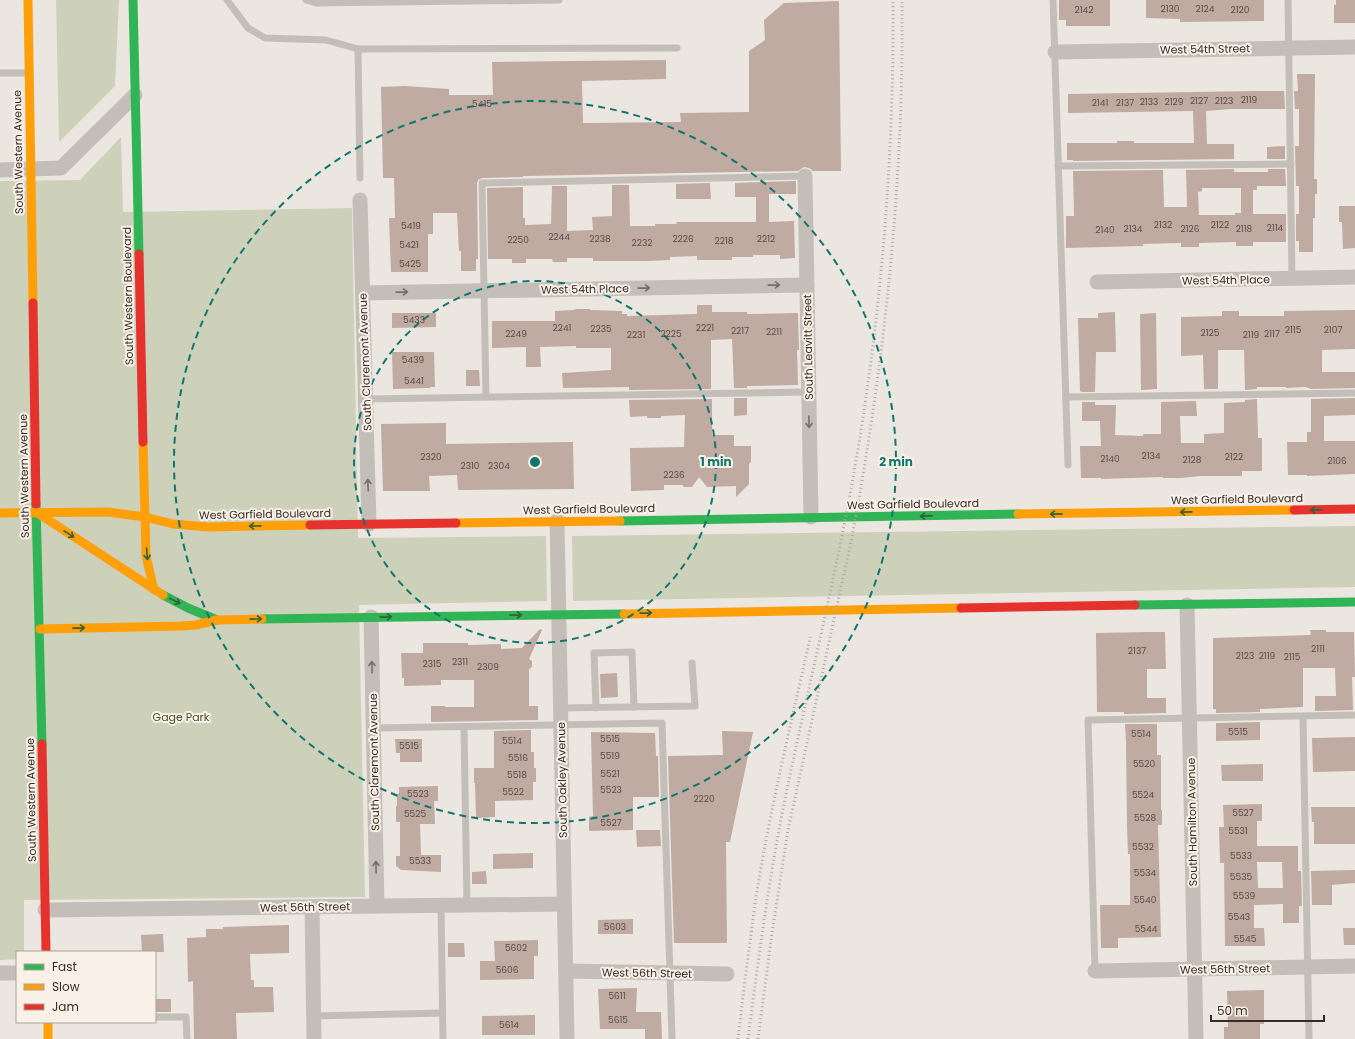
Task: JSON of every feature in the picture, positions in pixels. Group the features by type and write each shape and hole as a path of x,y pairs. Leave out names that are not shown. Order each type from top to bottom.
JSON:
{"street":[{"name":"South Western Avenue","path":"28,0 36,512 40,629 46,951"},
{"name":"South Western Boulevard","path":"133,0 134,95 146,556 154,590"},
{"name":"West 54th Street","path":"1055,52 1355,47"},
{"path":"0,170 60,168 134,95"},
{"name":"South Leavitt Street","path":"805,176 811,517"},
{"name":"South Claremont Avenue","path":"360,200 369,524"},
{"name":"West 54th Place","path":"1097,282 1355,277"},
{"name":"West 54th Place","path":"363,293 807,284"},
{"name":"West Garfield Boulevard","path":"0,513 108,512 145,517 191,527 1355,509"},
{"path":"36,512 154,590 188,608 217,620"},
{"name":"South Oakley Avenue","path":"557,521 567,1039"},
{"path":"40,629 182,626 196,625 217,620 1355,602"},
{"name":"South Hamilton Avenue","path":"1187,605 1196,1039"},
{"name":"South Claremont Avenue","path":"371,617 377,906"},
{"name":"West 56th Street","path":"45,910 564,904"},
{"path":"312,907 314,1039"},
{"name":"West 56th Street","path":"1094,971 1355,966"},
{"name":"West 56th Street","path":"566,971 727,974"},
{"path":"0,973 16,973"},
{"path":"48,1023 48,1039"}],"lane":[{"path":"227,0 248,28 265,38 326,40 358,49 677,48"},
{"path":"306,0 316,3 559,0"},
{"path":"1053,0 1068,466"},
{"path":"1288,0 1292,278"},
{"path":"358,49 360,178"},
{"path":"0,73 29,72"},
{"path":"1058,166 1291,164"},
{"path":"486,397 482,183 805,176"},
{"path":"366,399 809,392"},
{"path":"1066,397 1355,393"},
{"path":"596,708 594,653 632,652 634,707"},
{"path":"560,708 695,706 692,663"},
{"path":"1094,971 1088,720 1355,715"},
{"path":"1303,716 1309,1039"},
{"path":"373,728 662,723 672,1039"},
{"path":"464,727 467,905"},
{"path":"441,906 443,1039"},
{"path":"314,1016 442,1013"},
{"path":"156,1017 186,1017 187,1039"}],"green space":[{"path":"56,0 119,0 115,86 59,142"},
{"name":"Gage Park","path":"121,137 123,212 352,208 358,538 546,536 547,601 359,605 365,897 24,900 24,951 16,951 16,959 0,960 0,181 80,180"},
{"path":"1355,526 1355,587 573,601 572,536"}],"building":[{"path":"1059,0 1110,0 1110,26 1066,26 1066,20 1059,20"},
{"path":"1146,0 1264,0 1264,21 1180,22 1180,19 1146,18"},
{"path":"1336,0 1355,0 1355,23 1334,23 1334,5 1336,5"},
{"path":"839,1 841,171 813,171 804,167 798,171 482,178 478,180 477,183 478,259 476,259 476,271 461,271 461,251 459,251 457,213 433,213 433,234 428,234 428,272 391,272 389,218 395,218 394,178 383,178 381,87 405,86 449,89 449,95 493,95 492,62 666,60 666,79 582,81 583,123 681,122 680,113 749,112 749,51 765,40 764,20 784,3"},
{"path":"1297,74 1315,74 1314,179 1317,179 1317,194 1315,194 1315,218 1313,218 1313,252 1299,252 1299,241 1296,241 1296,214 1299,214 1299,186 1296,186 1295,146 1299,146 1299,109 1295,109 1294,91 1298,91"},
{"path":"1284,91 1285,109 1231,109 1206,111 1207,144 1234,144 1234,159 1067,160 1067,143 1117,143 1117,141 1134,141 1134,143 1194,143 1193,111 1068,113 1068,94"},
{"path":"1285,146 1285,159 1267,159 1267,147"},
{"path":"1234,169 1234,172 1268,172 1268,169 1285,169 1286,186 1257,186 1257,190 1253,190 1253,214 1286,214 1286,242 1253,242 1253,246 1236,246 1236,242 1199,243 1199,247 1181,247 1181,243 1143,244 1143,246 1066,248 1066,216 1074,216 1073,171 1163,170 1164,207 1187,207 1186,170","holes":["1202,188 1241,188 1241,213 1235,213 1235,215 1199,215 1198,192 1202,191"]},
{"path":"796,181 796,194 769,194 769,222 794,221 795,258 780,259 780,255 753,255 753,257 732,257 732,260 697,260 697,256 670,257 670,260 593,261 593,258 567,258 567,262 553,262 552,259 526,259 526,263 512,263 512,259 488,259 487,188 523,187 523,218 525,218 525,225 551,224 552,186 567,186 567,231 593,230 592,217 612,216 612,185 629,185 630,226 655,226 655,224 676,224 677,222 756,222 756,197 735,197 735,183"},
{"path":"710,183 711,199 676,199 676,184"},
{"path":"1339,206 1355,206 1355,248 1343,249 1342,222 1339,222"},
{"path":"697,305 712,305 712,312 747,312 747,314 798,313 798,385 747,386 747,388 734,388 732,339 711,340 711,389 629,390 629,387 563,388 562,373 611,370 611,348 576,348 576,346 540,347 541,367 526,367 526,347 492,348 492,321 555,321 555,311 575,309 622,311 622,314 627,314 627,316 697,314"},
{"path":"1355,310 1355,349 1322,350 1322,372 1355,372 1355,388 1311,389 1306,387 1257,387 1257,389 1245,390 1244,350 1218,350 1218,389 1204,389 1203,355 1181,356 1181,317 1222,316 1222,311 1239,311 1239,316 1284,316 1284,311"},
{"path":"1115,312 1116,352 1096,352 1095,392 1082,392 1080,391 1078,318 1098,318 1098,313"},
{"path":"392,313 436,313 436,327 392,328"},
{"path":"1156,313 1157,389 1141,390 1140,314"},
{"path":"392,352 434,352 435,387 393,389"},
{"path":"466,370 479,370 480,386 466,386"},
{"path":"734,398 747,398 747,415 734,416"},
{"path":"1355,398 1355,415 1324,416 1324,441 1355,441 1355,474 1307,476 1288,475 1287,442 1307,442 1307,432 1311,432 1311,399"},
{"path":"712,399 712,435 734,435 734,446 751,446 749,484 736,497 736,486 707,487 699,477 692,487 684,487 682,485 664,485 664,490 631,491 630,448 684,447 685,415 661,416 661,418 647,418 647,416 630,417 629,400"},
{"path":"1257,399 1258,438 1262,438 1262,471 1242,471 1242,476 1101,479 1081,478 1080,446 1101,446 1100,421 1082,421 1082,402 1095,402 1095,405 1116,405 1115,435 1143,436 1143,434 1161,434 1161,402 1196,401 1197,416 1180,416 1181,443 1204,443 1204,434 1224,433 1224,403 1245,402 1245,400"},
{"path":"446,423 446,444 573,442 574,489 458,490 457,475 429,476 430,491 383,491 381,424"},
{"path":"540,629 542,630 529,659 532,661 532,667 529,669 529,706 538,706 538,720 431,722 431,706 474,707 474,680 441,680 441,685 404,686 404,678 402,678 401,653 423,653 423,643 468,643 468,645 501,644 501,649 522,648"},
{"path":"1310,630 1326,630 1326,632 1354,632 1355,677 1352,677 1353,710 1315,711 1315,696 1336,696 1335,668 1303,668 1303,707 1260,709 1260,712 1216,713 1216,709 1213,709 1213,638 1311,635"},
{"path":"1165,632 1166,669 1147,669 1147,698 1166,698 1166,713 1124,714 1124,712 1097,712 1096,633"},
{"path":"617,673 618,697 601,698 600,674"},
{"path":"1260,722 1260,740 1216,741 1216,723"},
{"path":"1125,724 1157,724 1157,755 1161,755 1162,825 1158,825 1161,937 1118,938 1118,948 1101,948 1100,905 1130,905 1130,854 1128,854"},
{"path":"531,730 531,752 534,752 534,768 536,768 536,782 533,782 533,800 495,801 495,817 476,818 474,768 494,768 494,731"},
{"path":"722,731 753,732 730,842 726,842 727,943 674,943 668,756 723,755"},
{"path":"591,732 655,733 656,756 658,756 659,797 633,797 633,830 589,831 589,817 593,816"},
{"path":"1355,737 1355,771 1313,772 1312,738"},
{"path":"395,739 422,739 422,762 400,762 400,753 396,753"},
{"path":"1263,764 1263,781 1222,781 1221,765"},
{"path":"438,786 438,801 434,801 435,824 420,824 421,855 441,855 441,872 401,870 396,866 396,856 400,856 400,822 396,822 396,806 399,787"},
{"path":"1262,804 1262,821 1257,821 1257,846 1298,846 1298,871 1301,871 1302,906 1299,906 1299,923 1283,923 1283,904 1254,905 1254,928 1264,928 1265,946 1225,946 1224,863 1220,863 1219,827 1224,827 1223,805","holes":["1257,862 1282,862 1283,888 1258,888"]},
{"path":"1311,807 1355,807 1355,844 1314,844 1314,822 1312,822"},
{"path":"636,830 660,830 661,846 637,847"},
{"path":"533,853 533,868 493,869 493,854"},
{"path":"1355,870 1355,883 1332,885 1332,905 1312,905 1311,871"},
{"path":"486,871 487,884 472,884 472,872"},
{"path":"633,919 633,934 598,934 598,920"},
{"path":"289,925 289,953 250,954 251,980 254,980 254,987 273,987 274,1012 236,1013 237,1039 194,1039 193,981 188,982 187,938 206,937 206,929"},
{"path":"1343,928 1355,928 1355,945 1344,945"},
{"path":"163,934 164,952 142,951 141,935"},
{"path":"538,940 538,956 534,956 534,979 480,980 480,961 495,961 494,941"},
{"path":"448,943 464,943 465,957 448,957"},
{"path":"637,988 636,1012 661,1012 662,1039 645,1039 645,1029 600,1029 598,989"},
{"path":"1264,990 1264,1024 1260,1024 1260,1039 1224,1039 1224,1027 1228,1027 1227,991"},
{"path":"156,999 171,999 171,1012 156,1012"},
{"path":"535,1015 535,1035 482,1035 482,1016"}],"railway":[{"path":"748,1039 764,924 783,809 843,530 868,383 886,219 892,109 893,0"},
{"path":"758,1039 772,933 788,830 852,537 874,404 883,337 896,202 900,135 902,0"},
{"path":"738,1039 755,904 767,836 811,634"}],"traffic: fast":[{"path":"133,0 139,254"},
{"path":"36,504 42,744"},
{"path":"620,521 1018,514"},
{"path":"163,595 188,608 217,620"},
{"path":"1135,605 1355,602"},
{"path":"262,619 624,614"}],"traffic: slow":[{"path":"28,0 33,303"},
{"path":"143,442 146,556 154,590"},
{"path":"1018,514 1294,510"},
{"path":"36,512 163,595"},
{"path":"0,513 108,512 145,517 173,524 209,527 310,525"},
{"path":"456,523 620,521"},
{"path":"624,614 961,608"},
{"path":"40,629 182,626 196,625 217,620 262,619"},
{"path":"48,1023 48,1039"}],"traffic: jam":[{"path":"139,254 143,442"},
{"path":"33,303 36,504"},
{"path":"1294,510 1355,509"},
{"path":"310,525 456,523"},
{"path":"961,608 1135,605"},
{"path":"42,744 46,951"}]}
